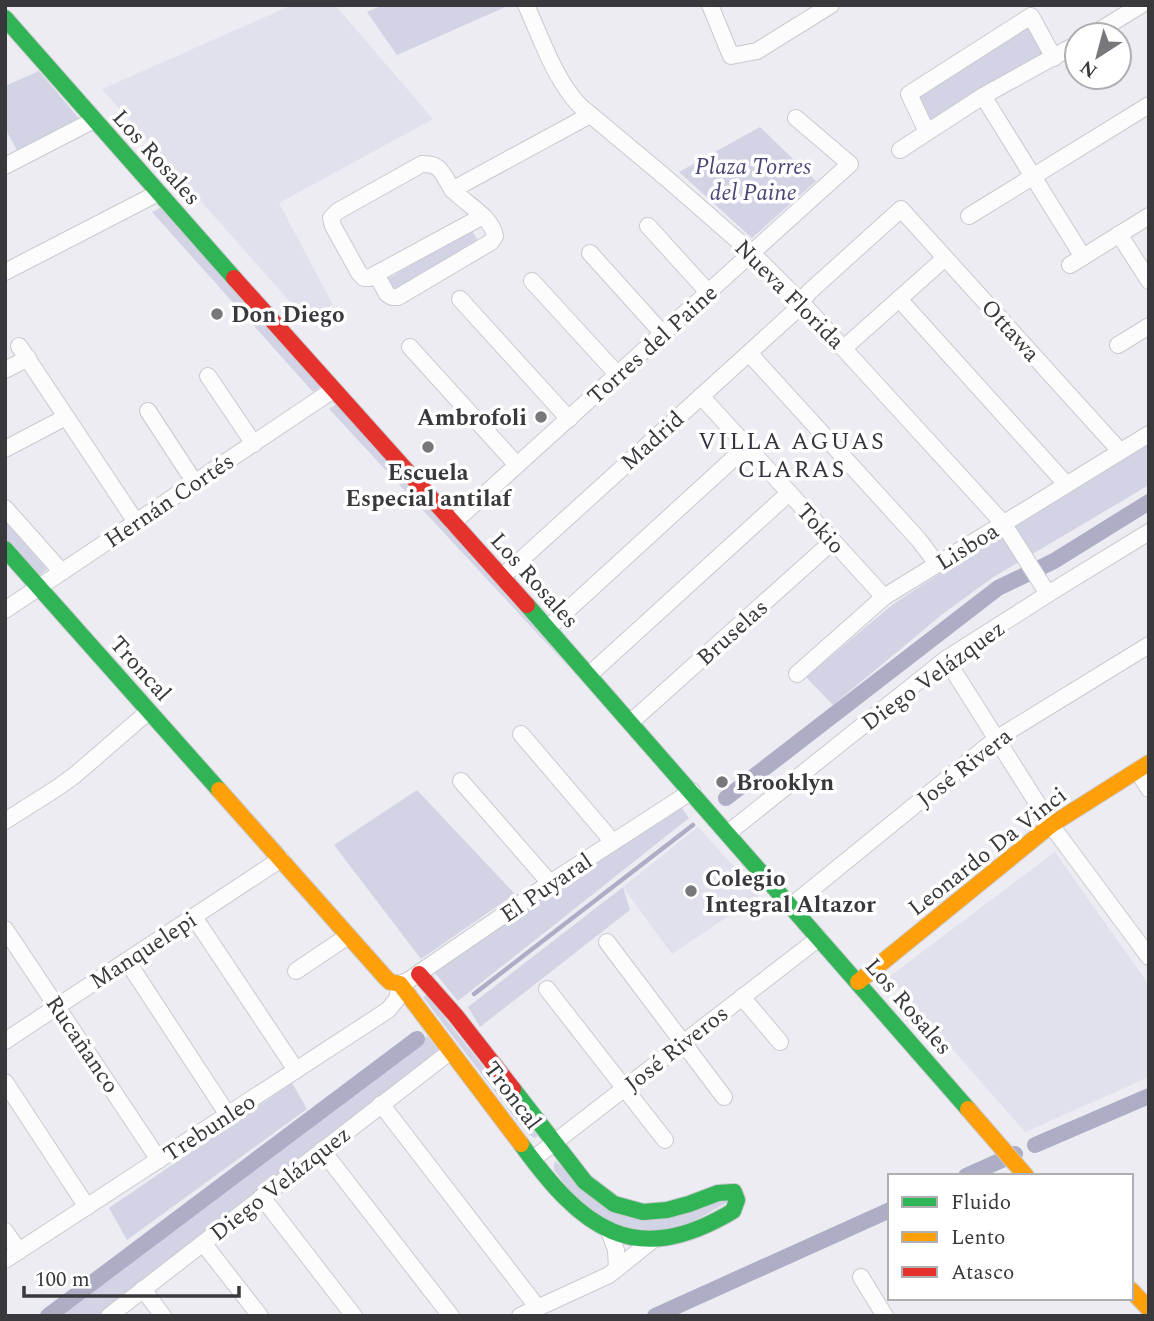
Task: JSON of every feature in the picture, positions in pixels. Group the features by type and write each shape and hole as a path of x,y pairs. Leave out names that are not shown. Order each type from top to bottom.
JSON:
{"street":[{"name":"Nueva Florida","path":"526,5 556,74 571,97 751,253 801,302 1003,523 1044,589"},
{"path":"710,5 731,55 757,51 831,5"},
{"path":"1115,21 1141,5 1149,17"},
{"path":"927,132 909,94 1031,16 1055,58"},
{"name":"Los Rosales","path":"7,24 590,675 1022,1171"},
{"path":"900,150 984,96 1063,53"},
{"path":"984,96 1033,176 1076,261 1149,216"},
{"path":"969,216 1147,110"},
{"path":"452,190 590,115"},
{"name":"Torres del Paine","path":"453,523 850,164 796,118"},
{"path":"5,166 94,120"},
{"path":"376,274 387,294 398,297 491,242 495,236 494,230 483,216 452,190 439,169 430,164 422,164 338,211 331,218 332,226 364,278 369,278 376,274 483,216"},
{"path":"5,272 158,192"},
{"name":"Ottawa","path":"901,209 1120,452"},
{"name":"Madrid","path":"502,577 794,312 809,292 901,209"},
{"path":"648,226 708,292"},
{"path":"1119,234 1149,281"},
{"path":"590,253 663,334"},
{"path":"844,348 945,258"},
{"path":"532,281 618,374"},
{"path":"460,299 569,418"},
{"path":"899,299 1066,484"},
{"path":"1118,345 1149,326"},
{"path":"410,347 517,465"},
{"path":"5,370 23,352 136,522"},
{"path":"749,353 919,540 937,564"},
{"path":"208,376 254,444"},
{"name":"Hernán Cortés","path":"5,610 333,390"},
{"name":"Tokio","path":"701,396 884,597"},
{"path":"148,411 195,482"},
{"path":"5,449 66,417"},
{"name":"Lisboa","path":"797,674 884,597 1149,434"},
{"path":"548,628 747,446"},
{"path":"590,675 789,493"},
{"path":"5,508 62,572"},
{"name":"Diego Velázquez","path":"728,833 946,659 1044,589 1149,532"},
{"name":"Bruselas","path":"631,722 833,541"},
{"name":"Troncal","path":"5,549 387,979 400,984 571,1206 609,1231 654,1239 692,1230 736,1208 734,1192 718,1192 667,1210 643,1212 614,1204 585,1182 456,1016 419,974"},
{"name":"José Rivera","path":"791,906 996,739 1149,645"},
{"path":"946,659 1051,825 1148,953"},
{"path":"5,821 75,775 149,710"},
{"path":"521,734 613,842"},
{"path":"1143,766 1149,789"},
{"name":"Leonardo Da Vinci","path":"858,982 1051,825 1143,766"},
{"path":"461,781 550,883"},
{"name":"El Puyaral","path":"400,984 419,974 550,883 692,791"},
{"name":"Manquelepi","path":"5,1041 281,859"},
{"path":"194,916 296,1070"},
{"name":"Rucañanco","path":"5,929 159,1160"},
{"path":"296,971 348,936"},
{"name":"José Riveros","path":"533,1159 818,938"},
{"path":"607,942 724,1097"},
{"path":"127,961 228,1115"},
{"name":"Trebunleo","path":"12,1256 388,1010 397,999 400,984"},
{"path":"547,989 664,1140"},
{"path":"742,997 780,1042"},
{"name":"Diego Velázquez","path":"109,1316 451,1051"},
{"path":"5,1082 87,1207"},
{"path":"381,1104 538,1308"},
{"path":"322,1150 451,1316"},
{"path":"262,1197 354,1316"},
{"path":"5,1231 12,1256"},
{"path":"609,1231 617,1250 617,1268"},
{"path":"520,1316 609,1276 654,1239"},
{"path":"203,1243 260,1316"},
{"path":"861,1276 885,1316"},
{"path":"142,1289 163,1316"},
{"path":"1133,1292 1149,1309"}],"shaded area":[{"path":"292,5 335,5 433,119 279,203 333,305 306,320 102,89"},
{"name":"Colegio Integral Altazor","path":"698,827 760,895 672,954 623,887"},
{"path":"1055,852 1149,985 1149,1077 1025,1132 889,977"}],"green space":[{"path":"383,5 510,5 397,55 367,12"},
{"path":"1029,25 1046,55 930,124 917,96"},
{"path":"39,71 87,128 23,162 5,128 5,86"},
{"name":"Plaza Torres del Paine","path":"760,127 816,181 752,238 679,172"},
{"path":"164,206 323,385 313,392 152,212"},
{"path":"471,229 480,244 394,294 386,280"},
{"path":"338,403 575,674 329,409"},
{"path":"1149,443 1149,485 992,578 944,613 833,705 806,677 892,605 1003,532"},
{"path":"5,521 47,569 40,575 5,537"},
{"path":"417,790 515,894 421,959 334,845"},
{"path":"682,808 689,818 458,1001 434,972 663,814"},
{"path":"623,887 630,910 480,1027 468,1007"},
{"path":"427,995 538,1136 535,1138 527,1134 423,997"},
{"path":"427,1036 440,1052 102,1316 59,1316"},
{"path":"292,1083 307,1109 127,1240 109,1208"},
{"path":"555,1161 611,1205 730,1201 692,1222 672,1228 643,1230 629,1227 602,1217 578,1200 554,1170"}],"waterway":[{"path":"726,798 998,588 1054,561 1149,502"},
{"path":"474,994 693,825"},
{"path":"48,1316 417,1039"},
{"path":"1035,1145 1149,1096"},
{"path":"970,1174 1015,1154"},
{"path":"655,1316 888,1211"}],"traffic: fast":[{"path":"5,18 234,278"},
{"path":"5,549 219,790"},
{"path":"527,605 968,1109"},
{"path":"513,1089 585,1182 614,1204 643,1212 667,1210 718,1193 734,1192 737,1200 733,1211 698,1229 666,1238 638,1238 612,1231 588,1217 565,1198 521,1144"}],"traffic: slow":[{"path":"858,982 1051,825 1149,763"},
{"path":"219,790 385,977 390,982 400,984 521,1144"},
{"path":"968,1109 1024,1174"},
{"path":"1133,1292 1149,1309"}],"traffic: jam":[{"path":"234,278 527,605"},
{"path":"419,974 513,1089"}],"place":[{"name":"Don Diego","path":"217,314"},
{"name":"Ambrofoli","path":"541,417"},
{"name":"Escuela Especial antilaf","path":"428,447"},
{"name":"Brooklyn","path":"722,782"},
{"name":"Colegio Integral Altazor","path":"691,891"}],"district":[{"name":"VILLA AGUAS CLARAS","path":"792,455"}]}
